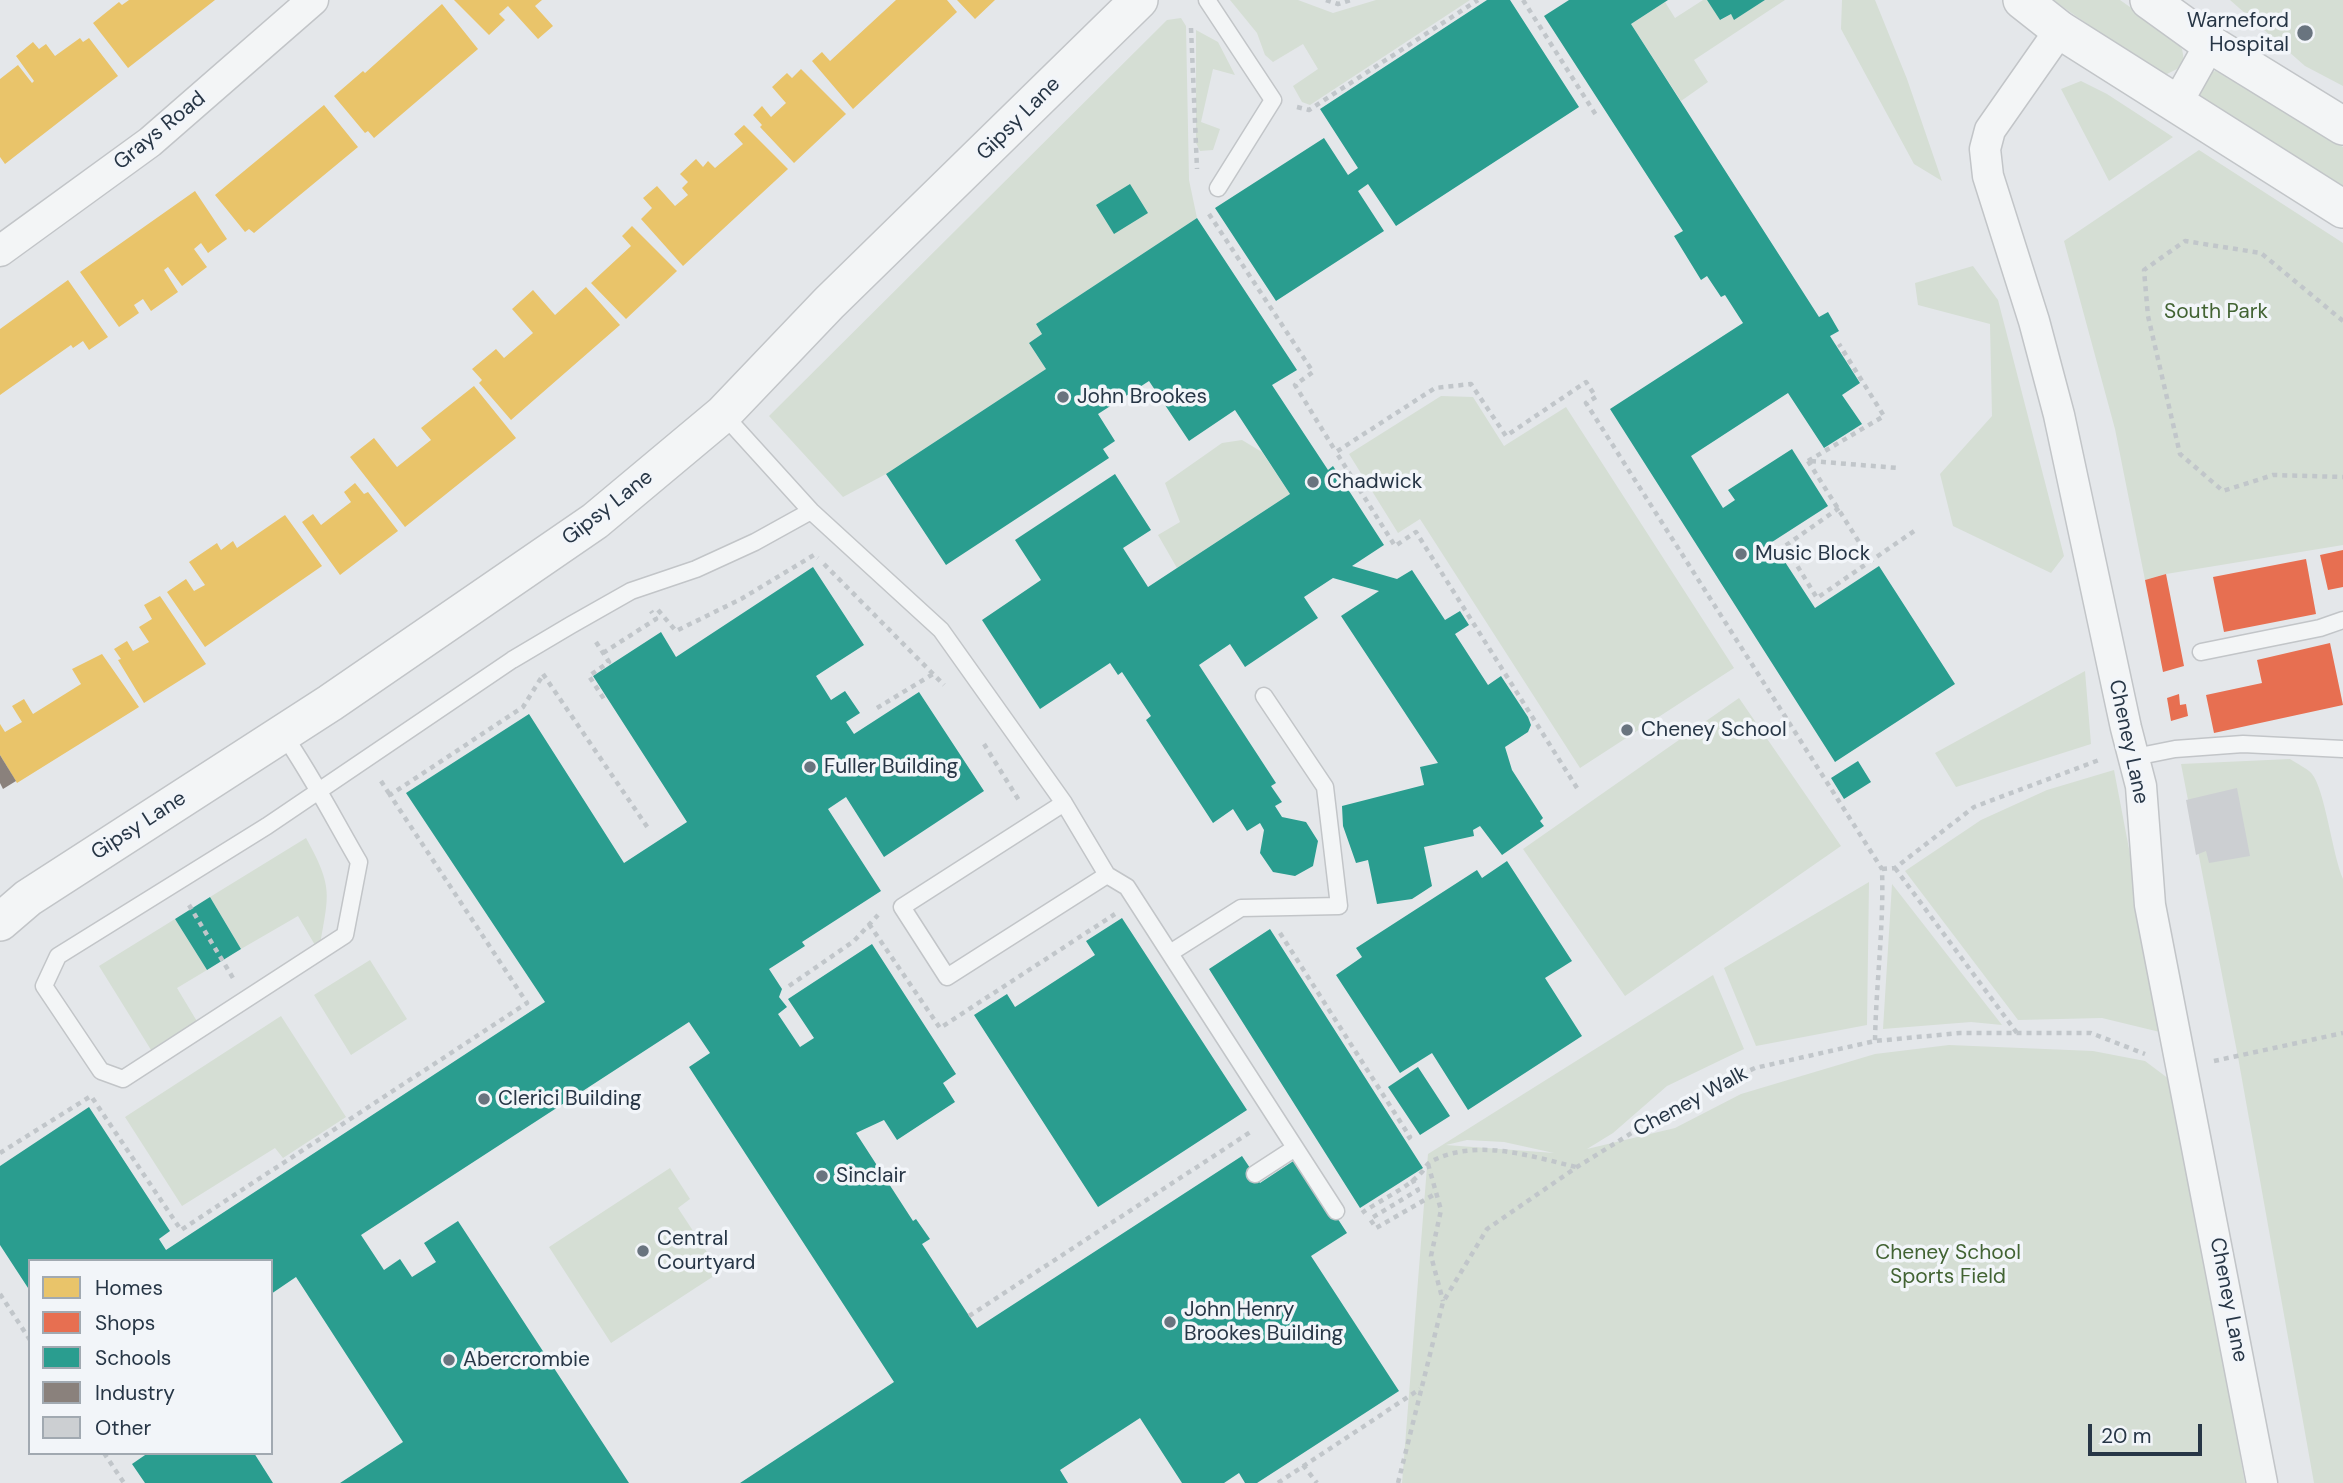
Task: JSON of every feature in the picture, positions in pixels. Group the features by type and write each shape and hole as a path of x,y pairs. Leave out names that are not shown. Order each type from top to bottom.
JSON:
{"street":[{"name":"Grays Road","path":"0,251 150,142 313,0"},
{"name":"Gipsy Lane","path":"0,922 28,898 282,734 594,522 723,414 829,303 1139,0"},
{"path":"2022,0 2060,30 2343,209"},
{"path":"2150,0 2210,44 2343,126"},
{"name":"Cheney Lane","path":"2060,30 1990,130 1985,149 1988,176 2034,321 2059,415 2126,728 2141,786 2150,905 2262,1483"},
{"path":"2177,103 2210,44"}],"lane":[{"path":"1207,0 1273,100 1218,188"},
{"path":"723,414 811,511 941,630 1064,803 1107,875 1127,887 1336,1211"},
{"path":"282,734 317,790 359,862 345,935 123,1079 101,1071 44,986 58,956 267,826 317,790 512,660 631,591 696,569 755,542 811,511"},
{"path":"2201,652 2320,628 2343,620"},
{"path":"1170,953 1241,908 1339,906 1325,787 1264,696"},
{"path":"2134,754 2243,744 2343,749"},
{"path":"1064,803 902,907 947,978 1107,875"},
{"path":"1255,1174 1295,1148"}],"path":[{"path":"1326,0 1338,4 1351,0"},
{"path":"1273,100 1309,110 1478,0"},
{"path":"1523,0 1596,115"},
{"path":"1191,17 1194,156 1205,208 1313,373 1295,386 1395,546 1416,532 1577,788"},
{"path":"1205,208 1218,188"},
{"path":"2343,321 2261,253 2185,241 2144,270 2148,316 2180,453 2223,491 2273,475 2343,477"},
{"path":"1808,461 1884,416 1839,344"},
{"path":"1336,452 1435,388 1471,384 1506,436 1586,382 1596,397 1586,403 1882,869 1883,909 1877,967 1875,1041"},
{"path":"1808,461 1898,468"},
{"path":"1808,461 1871,561"},
{"path":"1839,508 1785,546 1817,598 1917,529"},
{"path":"641,612 649,609 664,614 676,631 741,600 814,555 953,694"},
{"path":"604,699 589,676 609,662 601,651 656,619 649,609"},
{"path":"585,647 604,635"},
{"path":"0,1153 91,1096 181,1230 527,1003 390,795 523,707 544,674 554,667"},
{"path":"544,674 650,831"},
{"path":"877,708 933,674"},
{"path":"980,737 1021,804 1010,811"},
{"path":"1882,869 1895,868 1974,807 2087,763 2134,754"},
{"path":"1895,868 2018,1033"},
{"path":"176,883 245,1000"},
{"path":"789,986 853,941 885,907"},
{"path":"869,924 940,1028 1121,910"},
{"path":"1277,928 1410,1137 1406,1140"},
{"name":"Cheney Walk","path":"1398,1483 1443,1302 1487,1229 1577,1167 1683,1101 1755,1068 1815,1052 1875,1041 1960,1033 2091,1033 2136,1048 2171,1070 2182,1067"},
{"path":"2182,1067 2343,1033"},
{"path":"969,1317 1262,1125"},
{"path":"1359,1214 1412,1179 1428,1163 1450,1153 1476,1149 1525,1155 1577,1167"},
{"path":"1428,1163 1441,1210 1431,1256 1443,1302"},
{"path":"1412,1179 1418,1190 1370,1219 1376,1228 1435,1194"},
{"path":"0,1294 28,1337"},
{"path":"1278,1483 1421,1389"},
{"path":"105,1455 124,1483"},
{"path":"1303,1465 1317,1483"}],"green space":[{"path":"1230,0 1298,0 1333,13 1376,0 1470,0 1310,105 1302,102 1293,86 1318,69 1303,44 1273,62 1265,55 1257,33"},
{"path":"1707,0 1721,20 1731,14 1735,19 1765,0 1785,0 1694,60 1708,82 1681,101 1631,24 1665,2 1675,18"},
{"path":"1842,0 1875,0 1907,79 1942,181 1914,164 1841,29"},
{"path":"2053,0 2120,0 2174,38 2182,49 2184,60 2177,69 2167,74 2153,70"},
{"name":"Warneford Hospital","path":"2230,0 2343,0 2343,86 2305,66"},
{"path":"1181,18 1186,26 1189,180 1197,218 1036,324 1042,334 1029,343 1046,369 886,474 843,497 769,416 1167,20"},
{"path":"1196,30 1218,42 1235,75 1213,69 1201,122 1220,129 1213,150 1200,151 1196,143"},
{"path":"2216,71 2343,147 2343,196 2195,103 2195,88 2209,72"},
{"path":"2081,81 2107,94 2173,137 2109,181 2061,89"},
{"name":"South Park","path":"2199,150 2343,243 2343,545 2166,574 2145,580 2115,429 2064,241"},
{"path":"1973,266 1998,300 2064,556 2051,573 1953,526 1940,474 1992,416 1990,324 1918,305 1915,283"},
{"path":"1441,396 1473,397 1504,446 1566,407 1734,668 1580,768 1420,519 1398,533 1349,454"},
{"path":"1242,440 1262,452 1290,494 1177,568 1158,535 1180,522 1165,483 1222,443"},
{"path":"2085,671 2091,744 1956,787 1935,753"},
{"path":"1739,698 1841,846 1625,996 1523,849"},
{"path":"2290,759 2310,772 2317,782 2343,879 2343,1483 2314,1483 2238,1057 2181,764"},
{"path":"2114,770 2164,1033 2102,1018 2018,1020 1905,871 1981,820 2047,790"},
{"path":"306,838 322,870 327,893 319,952 298,916 241,949 210,897"},
{"path":"1869,882 1867,1025 1756,1046 1724,968"},
{"path":"1892,884 2002,1025 1971,1022 1883,1029"},
{"path":"175,919 207,970 177,988 201,1028 156,1058 99,966"},
{"path":"370,960 407,1019 351,1055 314,995"},
{"name":"Cheney School Sports Field","path":"1713,975 1744,1049 1667,1086 1613,1133 1587,1149 1675,1128 1741,1094 1875,1054 1949,1045 2093,1051 2145,1061 2173,1082 2245,1483 1402,1483 1428,1154","holes":["1467,1140 1504,1142 1554,1153 1446,1145"]},
{"path":"281,1016 346,1117 283,1158 275,1148 182,1206 125,1117"},
{"path":"670,1168 690,1199 678,1208 720,1272 611,1343 549,1247"}],"building: Homes":[{"path":"129,0 215,0 128,68 93,23 119,2 122,5"},
{"path":"454,0 542,0 535,6 553,26 538,39 508,6 499,14 505,20 489,35"},
{"path":"896,0 947,0 957,12 853,109 812,61 822,52 830,61"},
{"path":"957,0 995,0 975,19"},
{"path":"442,4 478,49 374,138 368,131 365,133 334,96 363,71 365,73"},
{"path":"80,38 83,42 89,38 118,76 5,164 0,157 0,79 18,65 32,83 34,81 16,56 33,42 39,49 46,44 55,56"},
{"path":"801,69 846,114 794,163 760,127 762,125 753,115 762,106 771,117 786,103 772,87 787,73 792,78"},
{"path":"324,105 358,147 254,233 249,229 245,232 215,195"},
{"path":"744,125 788,169 683,266 641,219 652,208 643,198 657,186 675,206 688,195 682,188 688,182 680,174 696,159 703,167 708,161 715,168 743,144 734,134"},
{"path":"195,191 227,239 208,253 201,243 194,249 207,267 182,286 168,267 164,270 178,292 151,311 143,299 134,305 139,313 119,327 80,272"},
{"path":"632,226 677,271 626,319 591,283 631,246 622,236"},
{"path":"68,280 108,337 89,350 83,341 73,348 71,345 0,395 0,329"},
{"path":"586,287 620,325 511,420 479,383 482,380 472,369 496,349 504,358 533,333 512,309 533,290 555,315"},
{"path":"474,386 516,438 405,527 350,457 374,438 397,467 431,440 421,428"},
{"path":"355,483 364,494 368,492 398,531 340,575 302,522 313,514 321,525 351,502 344,492"},
{"path":"285,515 322,566 205,647 167,592 186,579 194,591 205,585 189,562 217,543 221,550 233,541 237,548"},
{"path":"160,596 206,664 144,703 114,649 127,641 133,651 149,642 139,627 152,619 144,605"},
{"path":"102,654 139,707 17,783 0,755 0,724 5,732 22,722 12,706 24,699 33,714 81,684 72,669"}],"building: Shops":[{"path":"2343,550 2343,587 2328,590 2320,555"},
{"path":"2306,559 2316,614 2224,632 2213,577"},
{"path":"2166,574 2184,666 2163,672 2145,580"},
{"path":"2330,643 2343,705 2214,733 2206,695 2262,683 2257,660"},
{"path":"2179,694 2180,705 2186,704 2188,716 2171,721 2167,698"}],"building: Schools":[{"path":"1487,0 1510,0 1579,107 1396,226 1368,184 1358,191 1384,231 1276,301 1215,208 1324,138 1348,175 1358,168 1320,109"},
{"path":"1569,0 1668,0 1631,24 1819,317 1828,312 1839,331 1830,336 1860,383 1842,395 1862,424 1824,448 1788,393 1691,456 1723,508 1735,500 1728,490 1792,449 1828,506 1772,542 1815,608 1879,566 1955,684 1835,762 1610,409 1743,323 1725,295 1721,297 1707,276 1701,280 1674,236 1683,231 1544,16"},
{"path":"1707,0 1765,0 1734,20 1731,14 1720,20"},
{"path":"1130,184 1148,213 1114,234 1096,205"},
{"path":"1197,218 1297,370 1272,385 1328,470 1333,466 1384,545 1352,566 1397,579 1412,570 1445,620 1460,611 1469,625 1455,634 1488,685 1501,676 1531,725 1528,732 1505,747 1512,770 1543,818 1540,821 1544,826 1502,855 1480,826 1473,830 1474,836 1424,847 1432,886 1412,899 1377,904 1368,860 1356,863 1343,826 1342,806 1424,785 1420,767 1438,763 1341,616 1379,591 1333,578 1304,597 1318,618 1245,667 1230,644 1199,665 1276,783 1271,786 1282,802 1275,806 1282,817 1306,822 1318,841 1313,866 1295,876 1273,872 1260,853 1264,830 1260,823 1247,831 1233,809 1213,823 1146,720 1151,716 1122,672 1118,675 1110,663 1040,709 982,620 1041,580 1015,540 1115,474 1151,530 1123,548 1148,587 1290,494 1235,410 1189,441 1149,381 1098,414 1115,441 1103,449 1109,458 946,565 886,474 1046,369 1029,343 1042,334 1036,324"},
{"path":"813,567 864,645 816,676 831,700 845,691 860,713 846,722 854,734 919,692 984,791 884,857 846,797 828,809 881,891 802,942 805,946 769,969 782,989 779,997 787,1007 778,1014 800,1047 814,1038 788,999 872,944 956,1074 943,1083 955,1102 897,1140 884,1120 856,1133 913,1221 916,1219 930,1239 922,1244 977,1328 1242,1156 1260,1183 1298,1158 1347,1233 1311,1256 1399,1391 1257,1483 1245,1483 1239,1473 1224,1483 1182,1483 1140,1418 1060,1470 1068,1483 740,1483 894,1382 689,1067 710,1053 689,1022 361,1235 384,1270 400,1259 412,1277 436,1262 424,1243 458,1221 629,1483 340,1483 403,1442 296,1277 273,1293 273,1259 28,1259 28,1288 0,1245 0,1166 89,1107 170,1231 159,1239 166,1250 545,1002 406,793 529,714 624,863 687,822 593,676 661,632 676,657"},
{"path":"1858,761 1871,782 1844,799 1831,778"},
{"path":"1507,861 1572,961 1545,978 1582,1036 1468,1110 1432,1053 1400,1073 1336,975 1362,957 1356,948 1477,870 1482,878"},
{"path":"210,897 241,949 207,970 175,919"},
{"path":"1122,918 1247,1110 1098,1207 974,1015 1007,994 1015,1007 1095,955 1086,941"},
{"path":"1270,929 1423,1168 1360,1208 1209,969"},
{"path":"1418,1067 1450,1116 1420,1135 1388,1087"},
{"path":"145,1455 255,1455 273,1483 145,1483 132,1464"}],"building: Industry":[{"path":"0,755 16,781 3,789 0,783"}],"building: Other":[{"path":"2237,788 2250,856 2209,863 2206,851 2196,855 2186,800"}],"place":[{"name":"Warneford Hospital","path":"2305,33"},
{"name":"John Brookes","path":"1063,397"},
{"name":"Chadwick","path":"1313,482"},
{"name":"Music Block","path":"1741,554"},
{"name":"Cheney School","path":"1627,730"},
{"name":"Fuller Building","path":"810,767"},
{"name":"Clerici Building","path":"484,1099"},
{"name":"Sinclair","path":"822,1176"},
{"name":"Central Courtyard","path":"643,1251"},
{"name":"John Henry Brookes Building","path":"1170,1322"},
{"name":"Abercrombie","path":"449,1360"}]}
